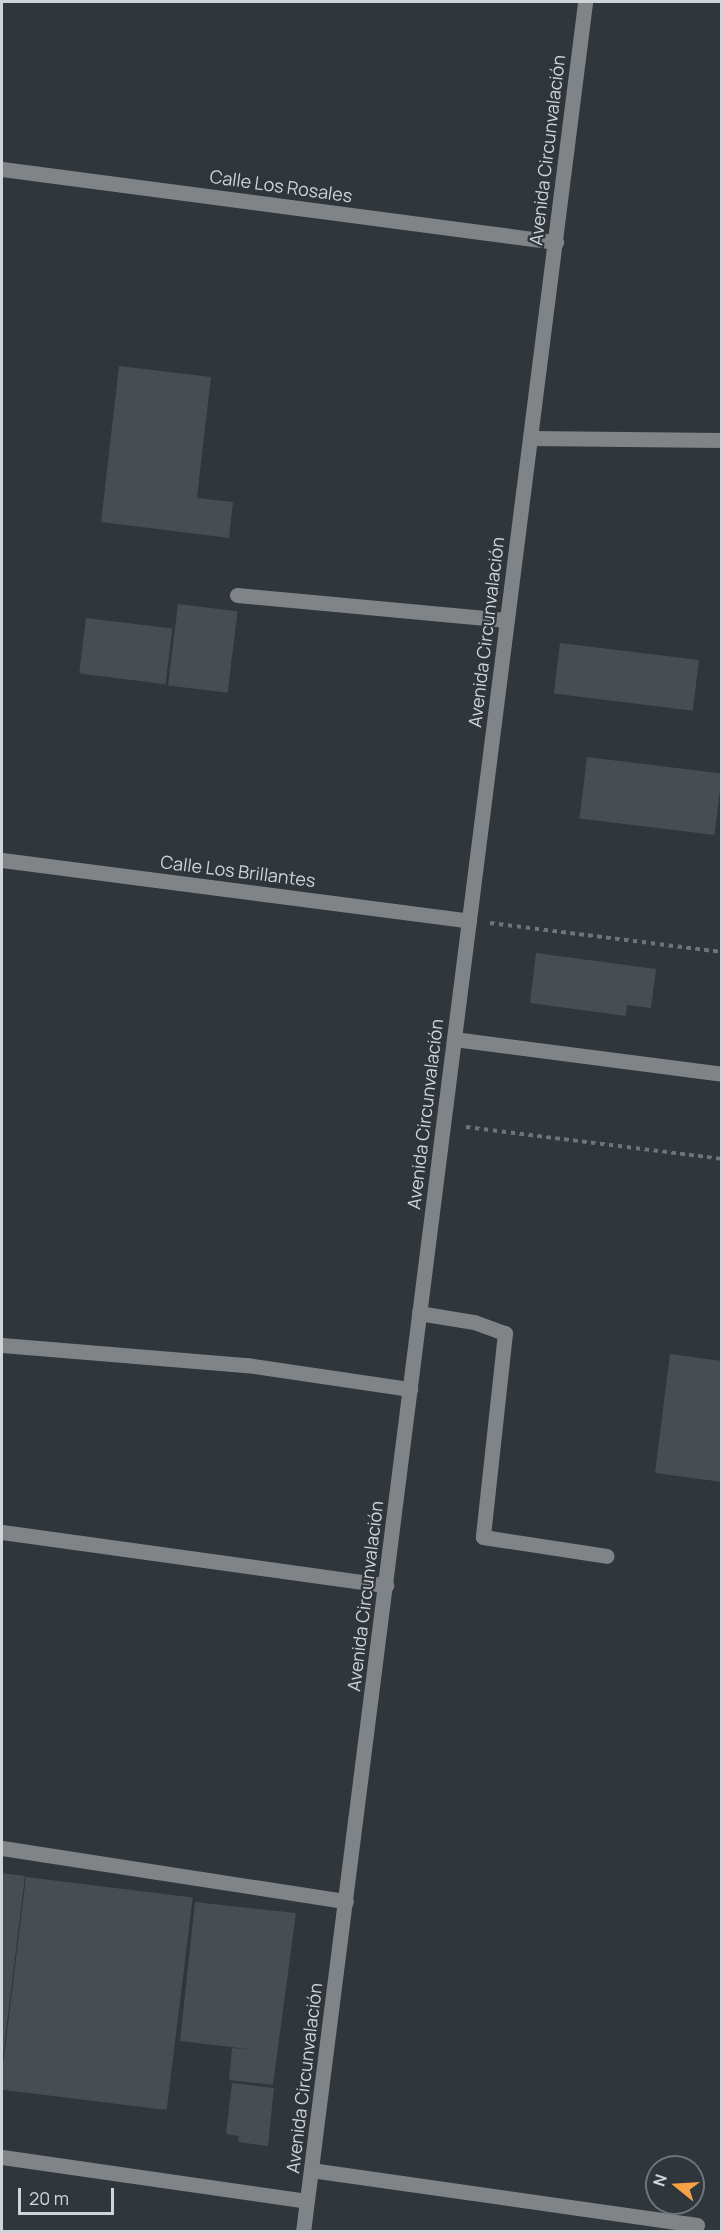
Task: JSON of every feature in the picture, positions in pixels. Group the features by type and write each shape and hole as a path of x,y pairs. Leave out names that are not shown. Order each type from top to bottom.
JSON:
{"street":[{"name":"Avenida Circunvalación","path":"303,2232 585,2"},
{"name":"Calle Los Rosales","path":"2,169 556,242"},
{"path":"530,438 722,440"},
{"path":"237,595 507,620"},
{"name":"Calle Los Brillantes","path":"2,860 469,921"},
{"path":"454,1039 722,1074"},
{"path":"419,1313 474,1322 505,1334 483,1537 607,1556"},
{"path":"2,1345 247,1365 410,1389"},
{"path":"2,1533 386,1585"},
{"path":"2,1848 346,1901"},
{"path":"2,2157 308,2200"},
{"path":"311,2170 697,2225"}],"path":[{"path":"469,921 722,952"},
{"path":"443,1124 722,1160"}],"building":[{"path":"119,366 211,377 197,498 233,502 229,538 101,522"},
{"path":"178,604 238,611 228,693 168,685"},
{"path":"86,618 172,629 166,684 79,674"},
{"path":"560,643 699,660 693,711 554,694"},
{"path":"587,757 722,774 714,835 579,819"},
{"path":"536,953 656,969 651,1008 627,1005 626,1016 530,1003"},
{"path":"670,1354 722,1361 722,1482 655,1473"},
{"path":"2,1873 25,1876 3,2056 2,2056"},
{"path":"26,1877 193,1897 167,2110 2,2090 2,2072"},
{"path":"195,1902 296,1913 273,2085 229,2080 232,2048 256,2050 180,2041"},
{"path":"232,2083 274,2088 268,2146 238,2142 239,2136 226,2134"}]}
